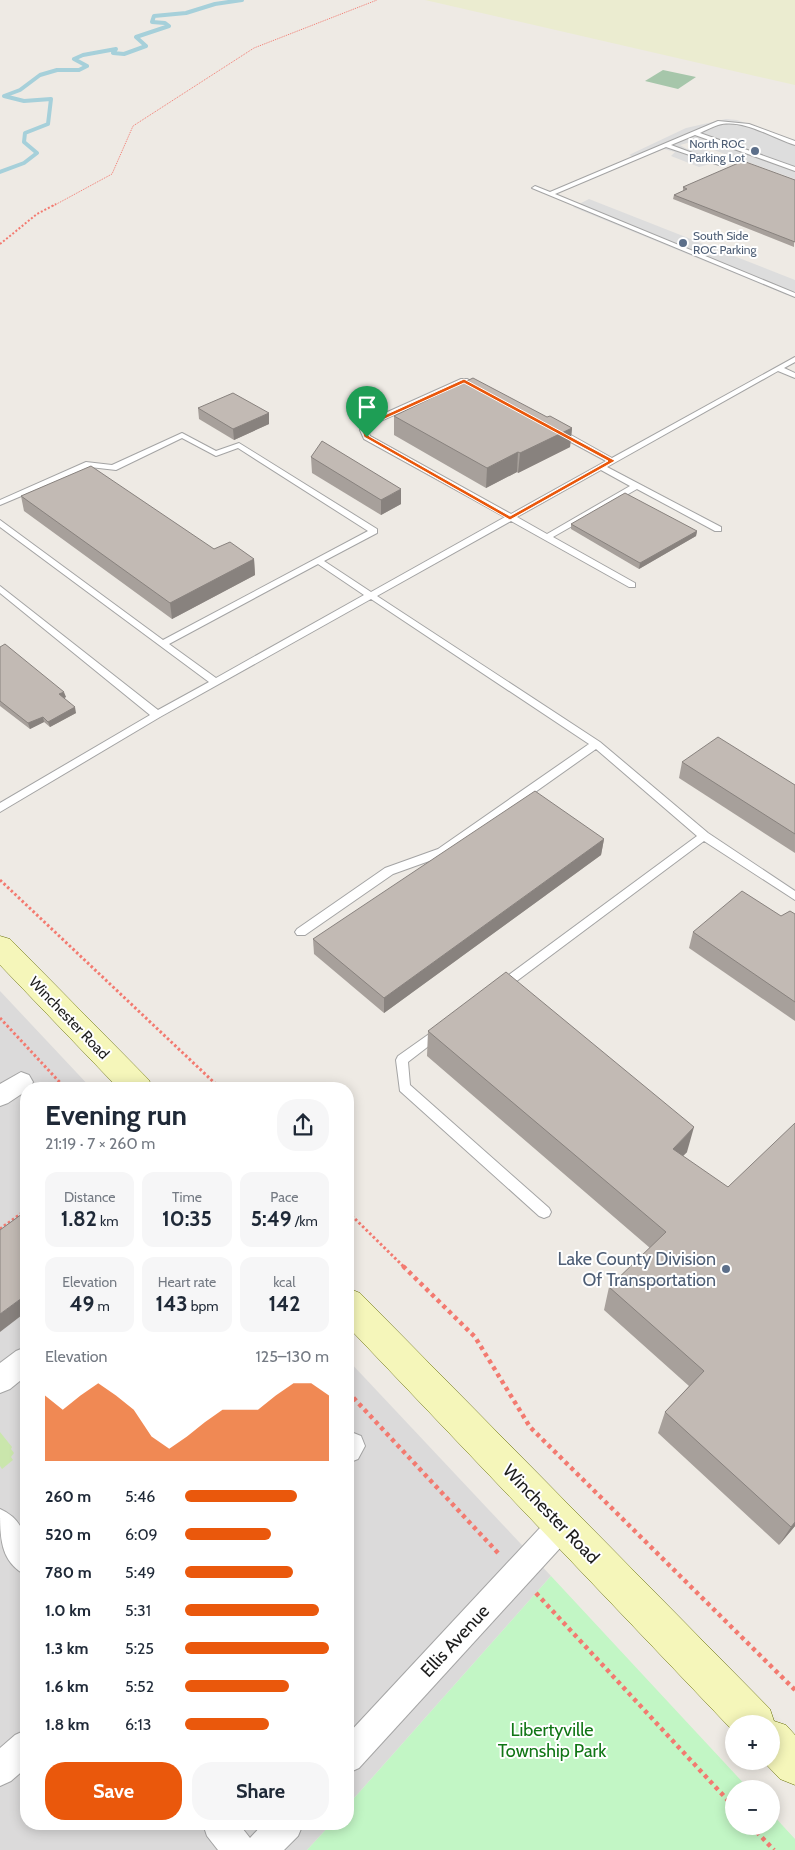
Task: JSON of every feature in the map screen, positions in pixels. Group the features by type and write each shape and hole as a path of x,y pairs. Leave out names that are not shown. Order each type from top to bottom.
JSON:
{"main road":[{"name":"Winchester Road","path":"0,947 131,1082"},
{"name":"Winchester Road","path":"354,1310 746,1715"},
{"path":"780,1749 795,1764"}],"street":[{"path":"0,1096 20,1083"},
{"path":"0,1380 20,1365"},
{"path":"0,1524 20,1552"},
{"name":"Ellis Avenue","path":"354,1751 562,1525"},
{"path":"0,1770 20,1752"},
{"path":"223,1830 238,1850"},
{"path":"262,1850 280,1830"}],"lane":[{"path":"550,194 718,123 743,124 795,143"},
{"path":"695,133 795,169"},
{"path":"666,145 720,165"},
{"path":"534,188 795,295"},
{"path":"0,808 157,715 795,359"},
{"path":"778,368 795,376"},
{"path":"490,395 464,381 366,425 364,430 367,437 632,585"},
{"path":"551,428 612,461"},
{"path":"0,503 89,464 112,468 182,435 216,454 239,445 374,531 162,644"},
{"path":"601,467 718,529"},
{"path":"546,538 636,486"},
{"path":"0,523 216,682"},
{"path":"317,560 596,744 704,836 795,896"},
{"path":"0,589 157,715"},
{"path":"302,932 389,870 442,852 596,744"},
{"path":"490,995 704,836"},
{"path":"450,1024 402,1060 404,1086 544,1212"}],"path":[{"path":"0,244 37,214 112,174 133,126 254,48 377,0"},
{"path":"0,880 214,1082"},
{"path":"0,1018 59,1082"},
{"path":"0,1229 20,1215"},
{"path":"354,1218 475,1337 530,1427 795,1690"},
{"path":"11,1221 16,1227"},
{"path":"354,1398 725,1797"},
{"path":"760,1835 774,1850"}],"shaded area":[{"name":"North ROC Parking Lot","path":"726,119 737,120 795,141 795,179 708,148 716,145 707,142 695,141 680,145 687,149 696,146 728,159 699,167 671,156 675,152 664,149 639,159 629,155 686,128"},
{"name":"South Side ROC Parking","path":"589,199 795,280 795,291 787,295 573,207"},
{"path":"0,991 85,1082 20,1082 20,1830 325,1830 307,1850 0,1850"},
{"path":"354,1366 551,1576 354,1798"}],"green space":[{"path":"425,0 795,0 795,85"},
{"path":"663,70 696,77 678,89 645,81"},
{"path":"0,1432 12,1447 11,1449 14,1453 11,1457 13,1460 2,1469 0,1466"},
{"name":"Libertyville Township Park","path":"551,1576 725,1763 725,1770 731,1770 741,1780 725,1780 725,1835 780,1835 780,1823 795,1839 795,1850 307,1850 325,1830 354,1830 354,1798"}],"building":[{"path":"743,161 795,180 795,242 674,195 687,189 683,187"},
{"path":"473,378 572,428 487,468 394,416"},
{"path":"233,393 269,413 233,429 198,408"},
{"path":"322,441 401,489 381,500 311,457"},
{"path":"91,466 214,549 230,542 254,559 170,603 21,496"},
{"path":"625,493 697,531 640,563 571,524"},
{"path":"5,644 64,692 59,694 75,707 48,722 43,717 28,723 0,701 0,647"},
{"path":"718,737 795,785 795,834 682,762"},
{"path":"535,791 604,839 384,998 313,939"},
{"path":"742,891 781,916 790,911 795,914 795,1002 693,932"},
{"name":"Lake County Division Of Transportation","path":"506,972 694,1127 673,1149 728,1187 795,1123 795,1522 791,1527 665,1412 704,1371 609,1287 666,1232 428,1031"},
{"path":"20,1215 20,1299 0,1314 0,1230"}],"waterway":[{"path":"0,172 24,163 37,153 24,142 25,133 48,124 51,99 24,101 4,96 20,90 40,75 57,70 79,70 87,66 74,59 83,55 116,49 113,53 124,54 146,46 136,37 169,26 165,23 152,22 154,16 186,13 215,4 242,0"}],"place":[{"name":"North ROC Parking Lot","path":"755,151"},
{"name":"South Side ROC Parking","path":"683,243"},
{"name":"Lake County Division Of Transportation","path":"726,1269"}],"route":[{"path":"464,381 612,461 510,518 367,437 364,430 366,425 464,381"}]}
